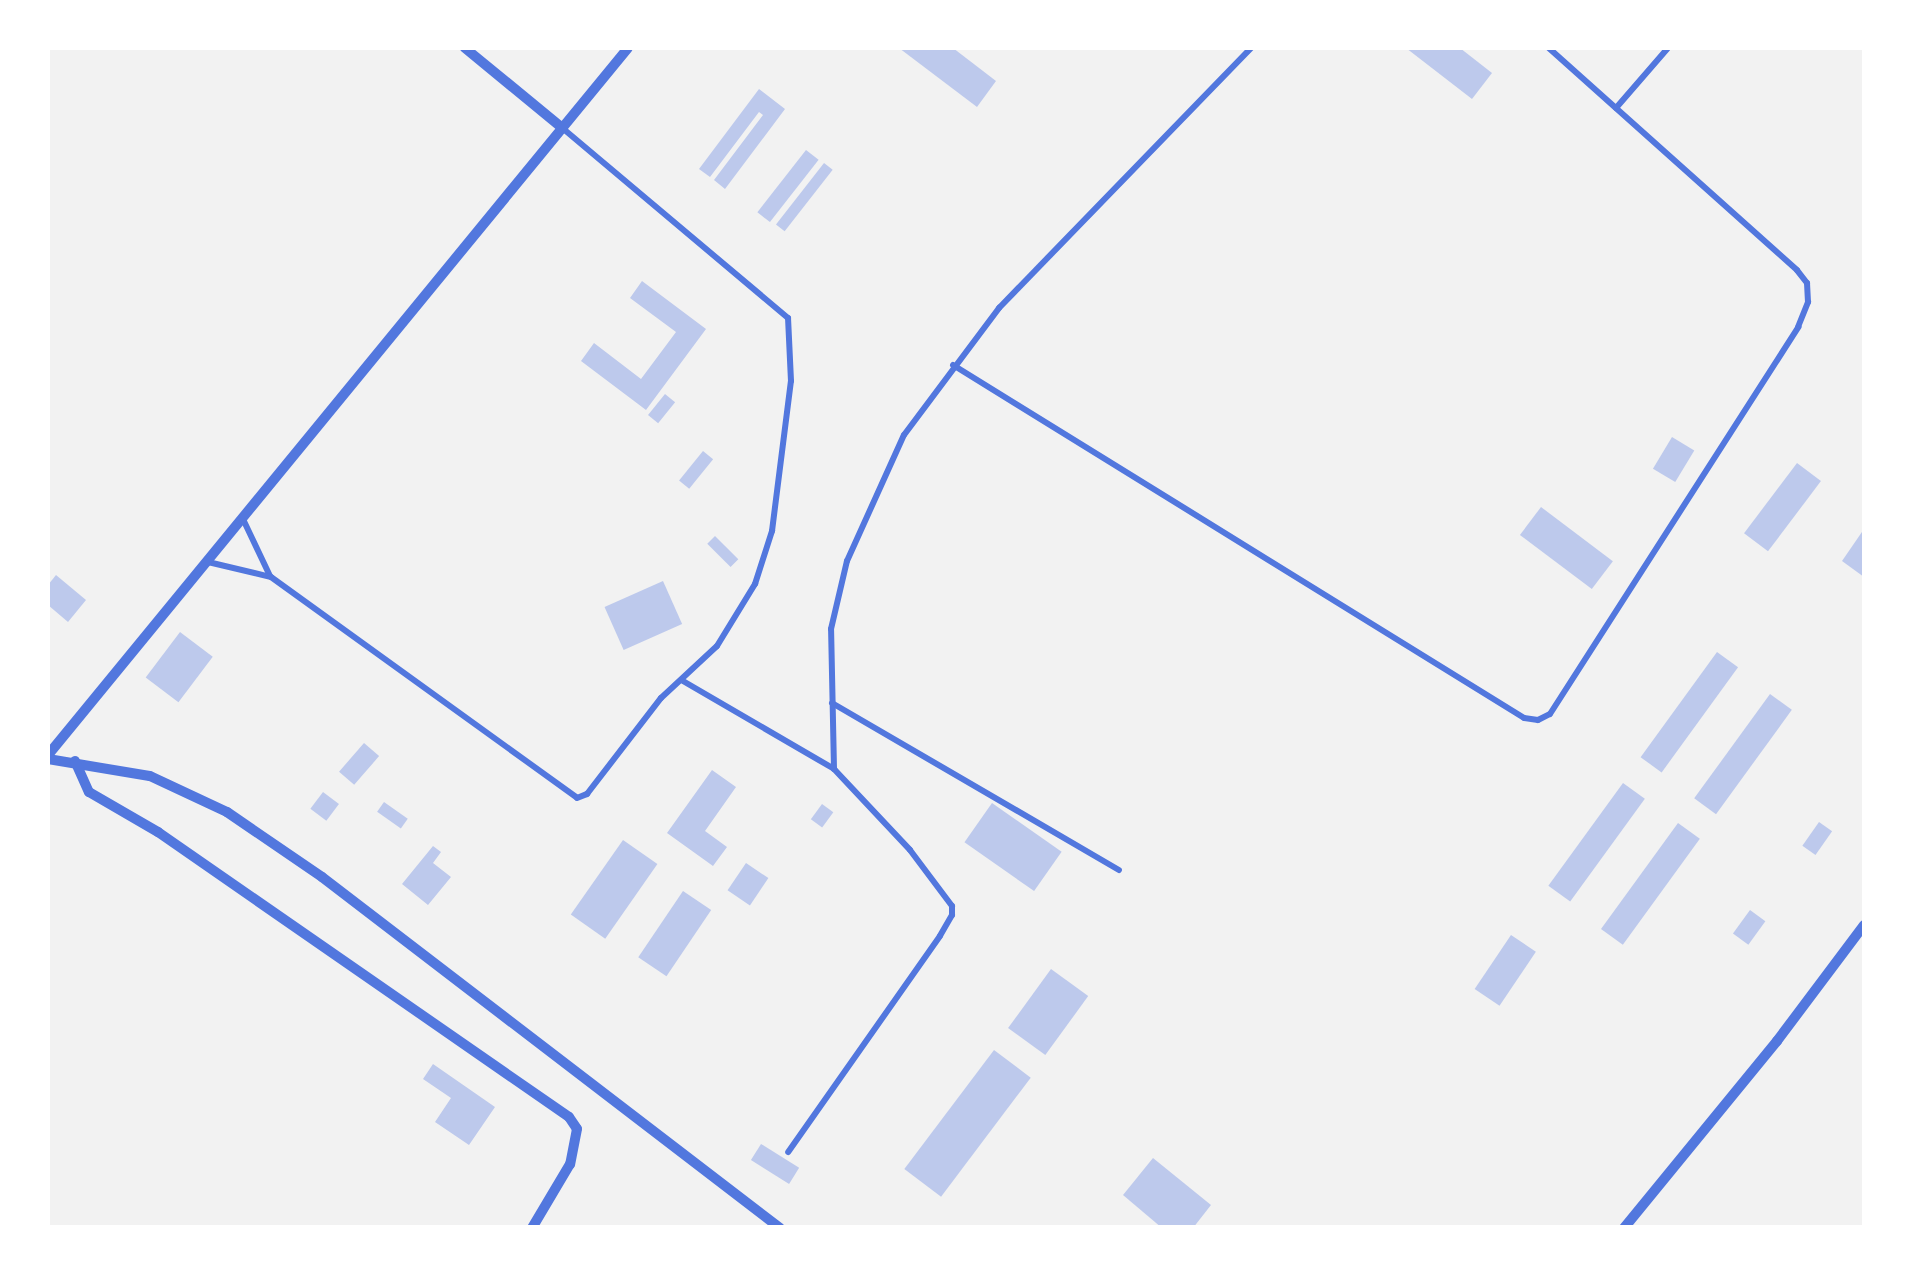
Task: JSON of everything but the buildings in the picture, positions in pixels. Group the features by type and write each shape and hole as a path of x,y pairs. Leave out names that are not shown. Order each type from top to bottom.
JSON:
{"street":[{"path":"465,48 560,126"},
{"path":"48,757 560,126 628,48"},
{"path":"48,757 173,783 255,830 631,1110 780,1228"},
{"path":"75,761 89,792 158,832 569,1117 577,1129 570,1164 532,1228"},
{"path":"1624,1228 1777,1041 1864,926"}],"lane":[{"path":"834,769 831,629 847,561 904,435 954,365 1080,221 1251,48"},
{"path":"954,365 1524,718 1538,720 1550,714 1798,328 1808,302 1807,284 1797,270 1549,48"},
{"path":"1616,108 1668,48"},
{"path":"206,562 271,577 571,797 587,794 661,698 683,681 739,614 755,584 772,531 791,381 791,331 781,307 560,126"},
{"path":"242,517 271,577"},
{"path":"683,681 834,769 940,886 952,915 788,1152"},
{"path":"830,702 1120,870"}]}
